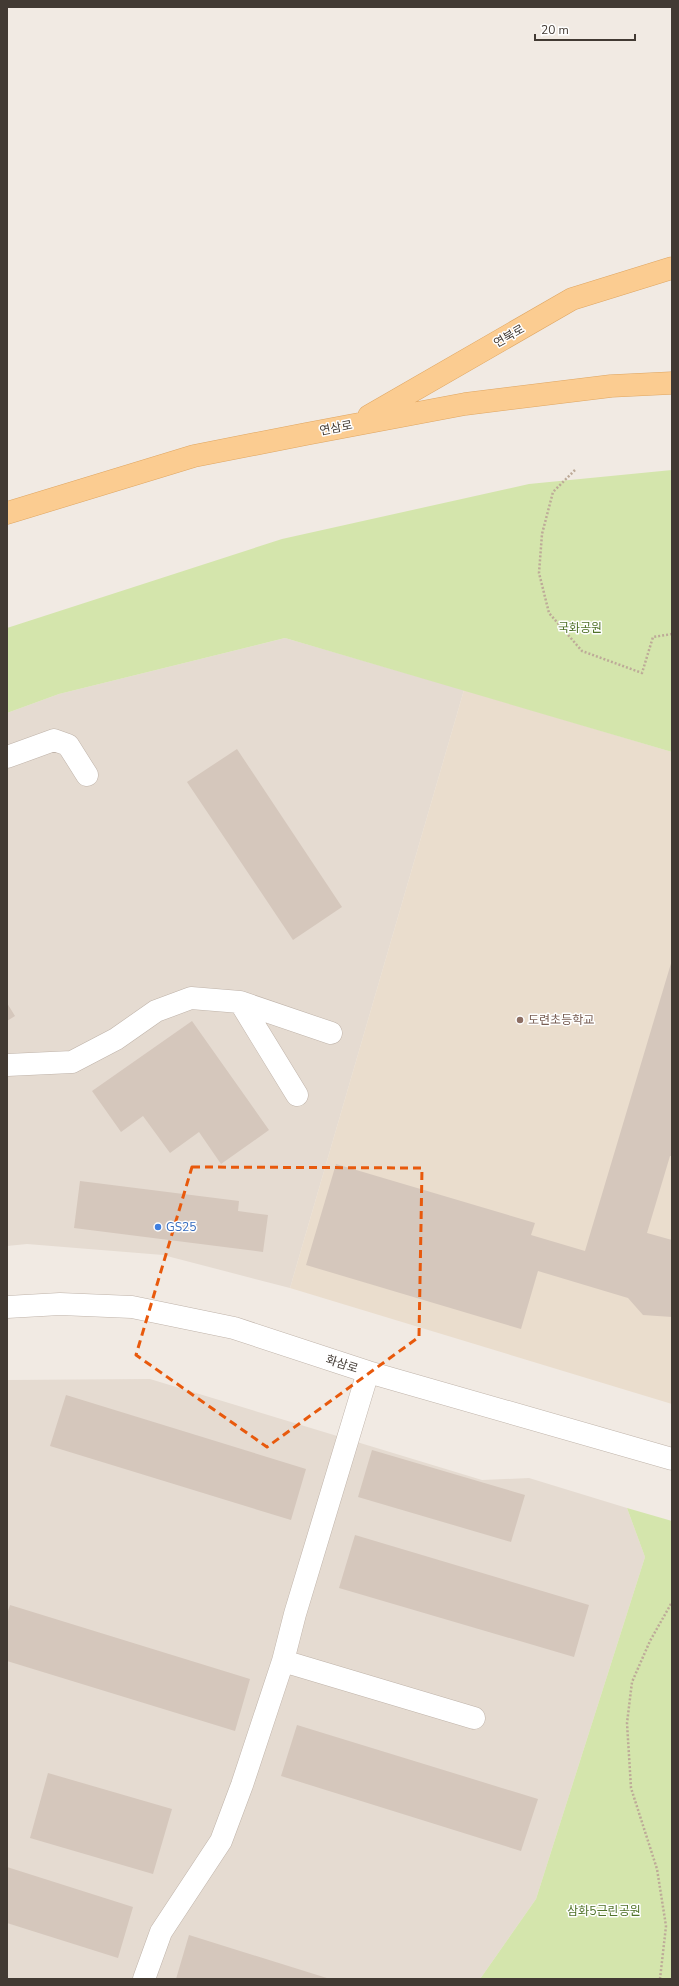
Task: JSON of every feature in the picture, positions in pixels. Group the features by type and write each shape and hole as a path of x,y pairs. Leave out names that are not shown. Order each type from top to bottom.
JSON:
{"main road":[{"name":"연북로","path":"355,424 572,299 672,268"},
{"name":"연삼로","path":"7,513 194,456 355,424 465,404 611,386 672,383"}],"street":[{"path":"7,757 54,740 68,744 87,775"},
{"path":"7,1065 72,1062 116,1039 156,1011 191,998 240,1002 331,1033"},
{"path":"240,1002 297,1095"},
{"name":"화삼로","path":"7,1307 60,1304 132,1308 234,1328 368,1372 672,1459"},
{"path":"144,1979 160,1932 221,1840 242,1785 283,1661 295,1614 368,1372"},
{"path":"283,1661 474,1718"}],"path":[{"path":"576,470 553,492 542,534 539,573 549,613 582,651 642,673 653,637 672,634"},
{"path":"660,1979 666,1926 657,1869 631,1788 628,1723 632,1682 650,1641 672,1602"}],"highlighted area":[{"path":"192,1167 422,1168 419,1337 267,1447 136,1355"}],"shaded area":[{"path":"285,638 464,690 290,1288 163,1255 27,1244 7,1246 7,713 59,694"},
{"name":"도련초등학교","path":"464,690 672,752 672,1404 290,1288"},
{"path":"150,1379 482,1480 529,1478 627,1508 645,1557 536,1899 480,1979 7,1979 7,1380"}],"green space":[{"name":"국화공원","path":"672,470 672,752 285,638 59,694 7,713 7,628 282,539 529,484"},
{"name":"삼화5근린공원","path":"627,1508 672,1521 672,1979 480,1979 536,1899 645,1557"}],"building":[{"path":"237,749 342,907 293,940 187,782"},
{"path":"672,960 672,1156 670,1156 647,1233 672,1240 672,1317 643,1315 628,1298 538,1271 521,1329 306,1265 336,1164 535,1223 531,1235 585,1251"},
{"path":"7,1003 15,1016 7,1021"},
{"path":"192,1021 269,1130 221,1164 199,1132 170,1153 143,1116 121,1132 92,1091"},
{"path":"80,1181 239,1201 238,1211 268,1215 263,1252 74,1228"},
{"path":"66,1395 306,1469 291,1520 50,1446"},
{"path":"372,1450 525,1495 511,1542 358,1497"},
{"path":"355,1535 589,1605 574,1657 339,1588"},
{"path":"10,1605 250,1679 235,1731 7,1661 7,1614"},
{"path":"297,1725 538,1799 521,1851 281,1776"},
{"path":"48,1773 172,1809 153,1874 30,1838"},
{"path":"7,1867 133,1907 118,1958 7,1923"},
{"path":"189,1935 330,1979 176,1979"}],"place":[{"name":"도련초등학교","path":"520,1020"},
{"name":"GS25","path":"158,1227"}]}
